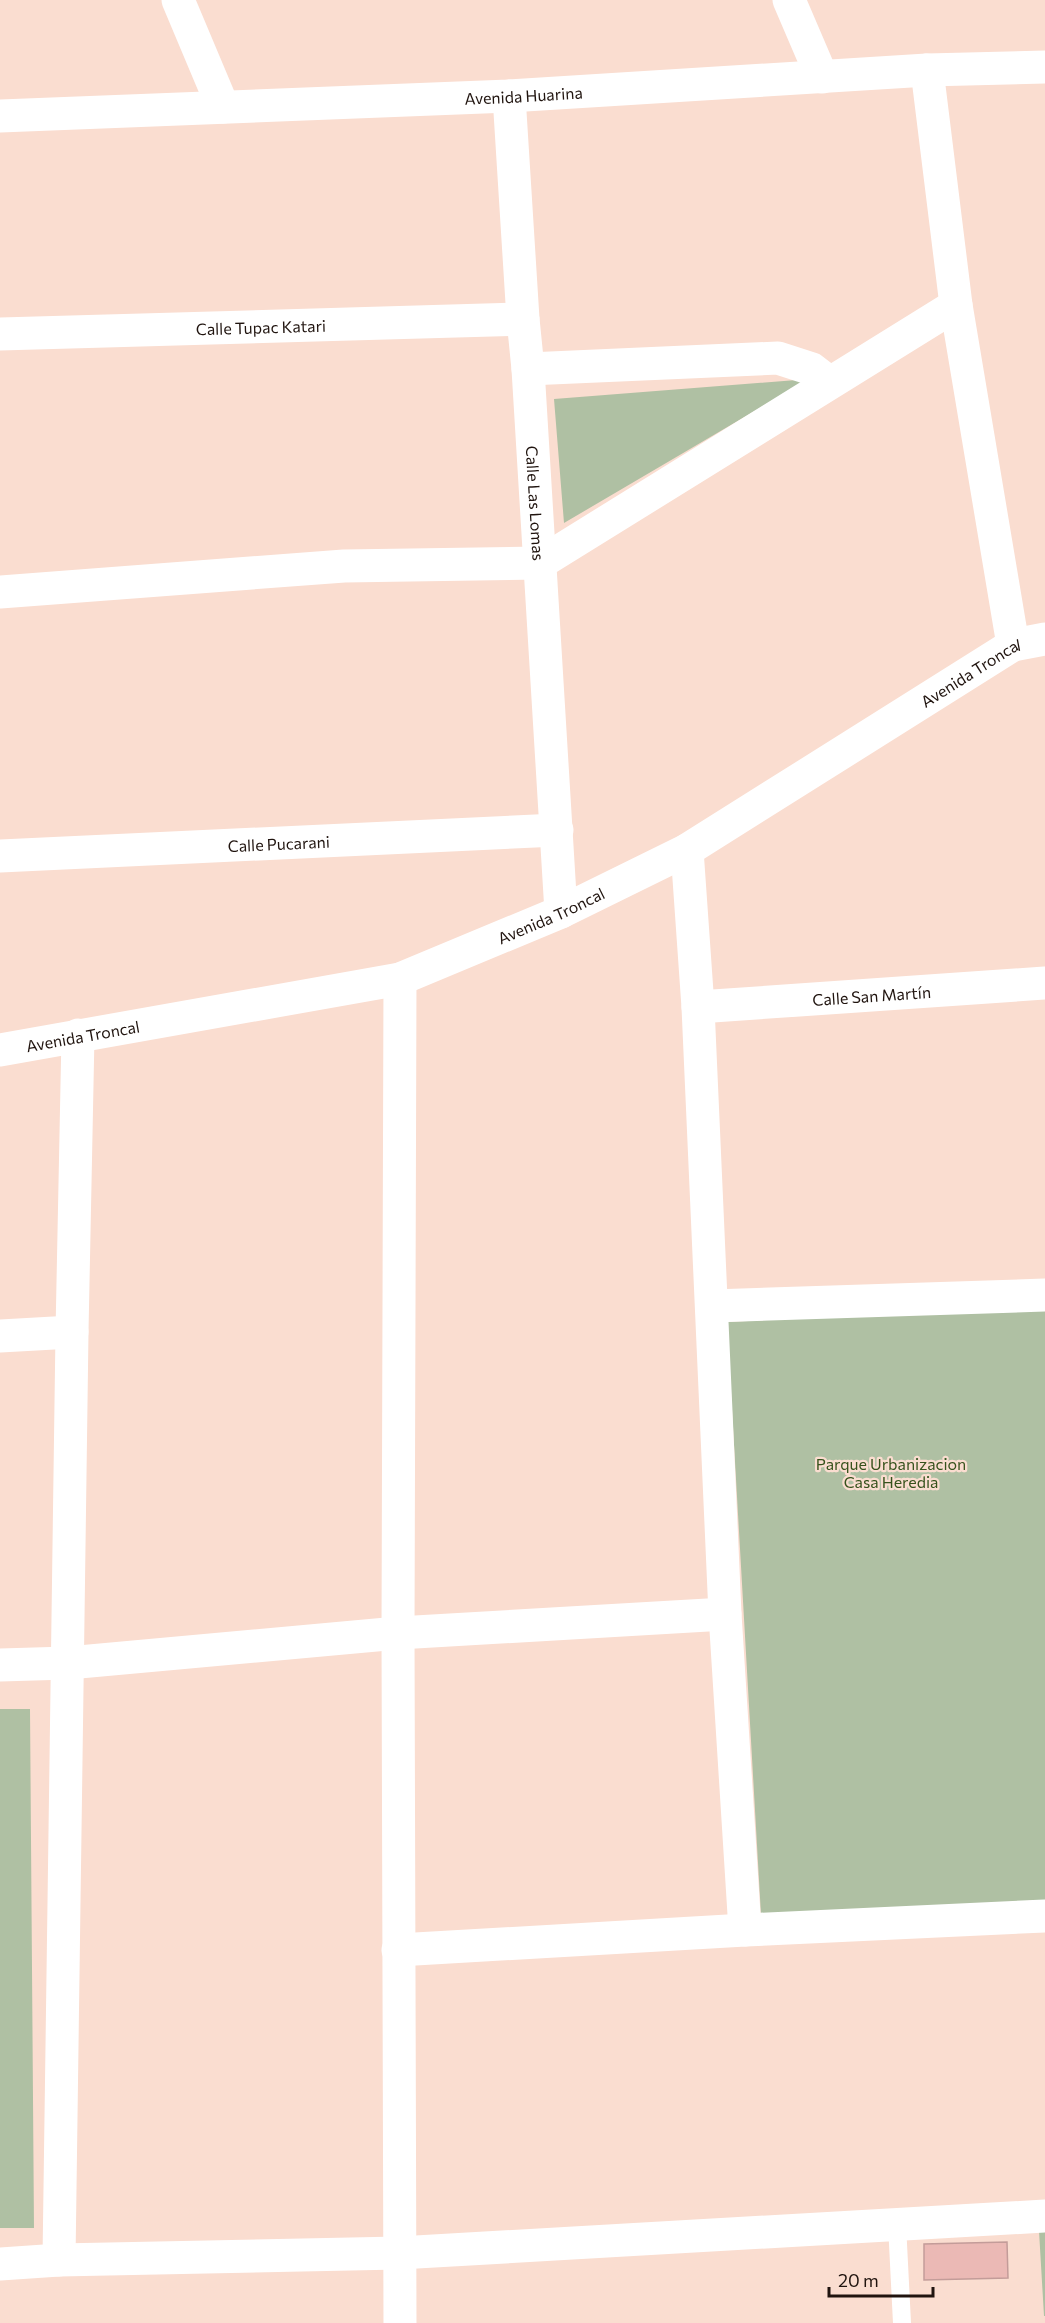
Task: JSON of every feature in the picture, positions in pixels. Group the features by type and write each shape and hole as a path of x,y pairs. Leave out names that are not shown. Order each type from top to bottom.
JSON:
{"street":[{"path":"178,0 223,107"},
{"path":"789,0 822,77"},
{"name":"Avenida Huarina","path":"0,116 508,96 927,70 1045,67"},
{"path":"927,70 956,305 1013,645"},
{"name":"Calle Las Lomas","path":"508,96 528,369 561,912"},
{"path":"0,592 344,566 540,563 956,305"},
{"name":"Calle Tupac Katari","path":"0,334 523,319"},
{"path":"528,369 778,358 812,369 829,382"},
{"name":"Avenida Troncal","path":"0,1050 400,980 561,912 687,850 1013,645 1045,639"},
{"name":"Calle Pucarani","path":"0,856 556,830"},
{"path":"687,850 698,1007 725,1614 745,1930"},
{"path":"399,2323 400,980"},
{"name":"Calle San Martín","path":"698,1007 1045,983"},
{"path":"59,2260 78,1035"},
{"path":"712,1306 1045,1295"},
{"path":"0,1336 72,1332"},
{"path":"0,1665 68,1663 398,1633 725,1614"},
{"path":"398,1950 1045,1916"},
{"path":"0,2264 59,2260 399,2253 1045,2216"}],"lane":[{"path":"897,2224 902,2323"}],"green space":[{"path":"809,379 564,523 554,399"},
{"name":"Parque Urbanizacion Casa Heredia","path":"1045,1306 1045,1900 761,1915 727,1322"},
{"path":"0,1709 30,1709 34,2228 0,2228"},
{"path":"1045,2230 1045,2316 1044,2316 1039,2231"}],"building":[{"path":"1007,2242 1008,2278 924,2280 924,2244"}]}
